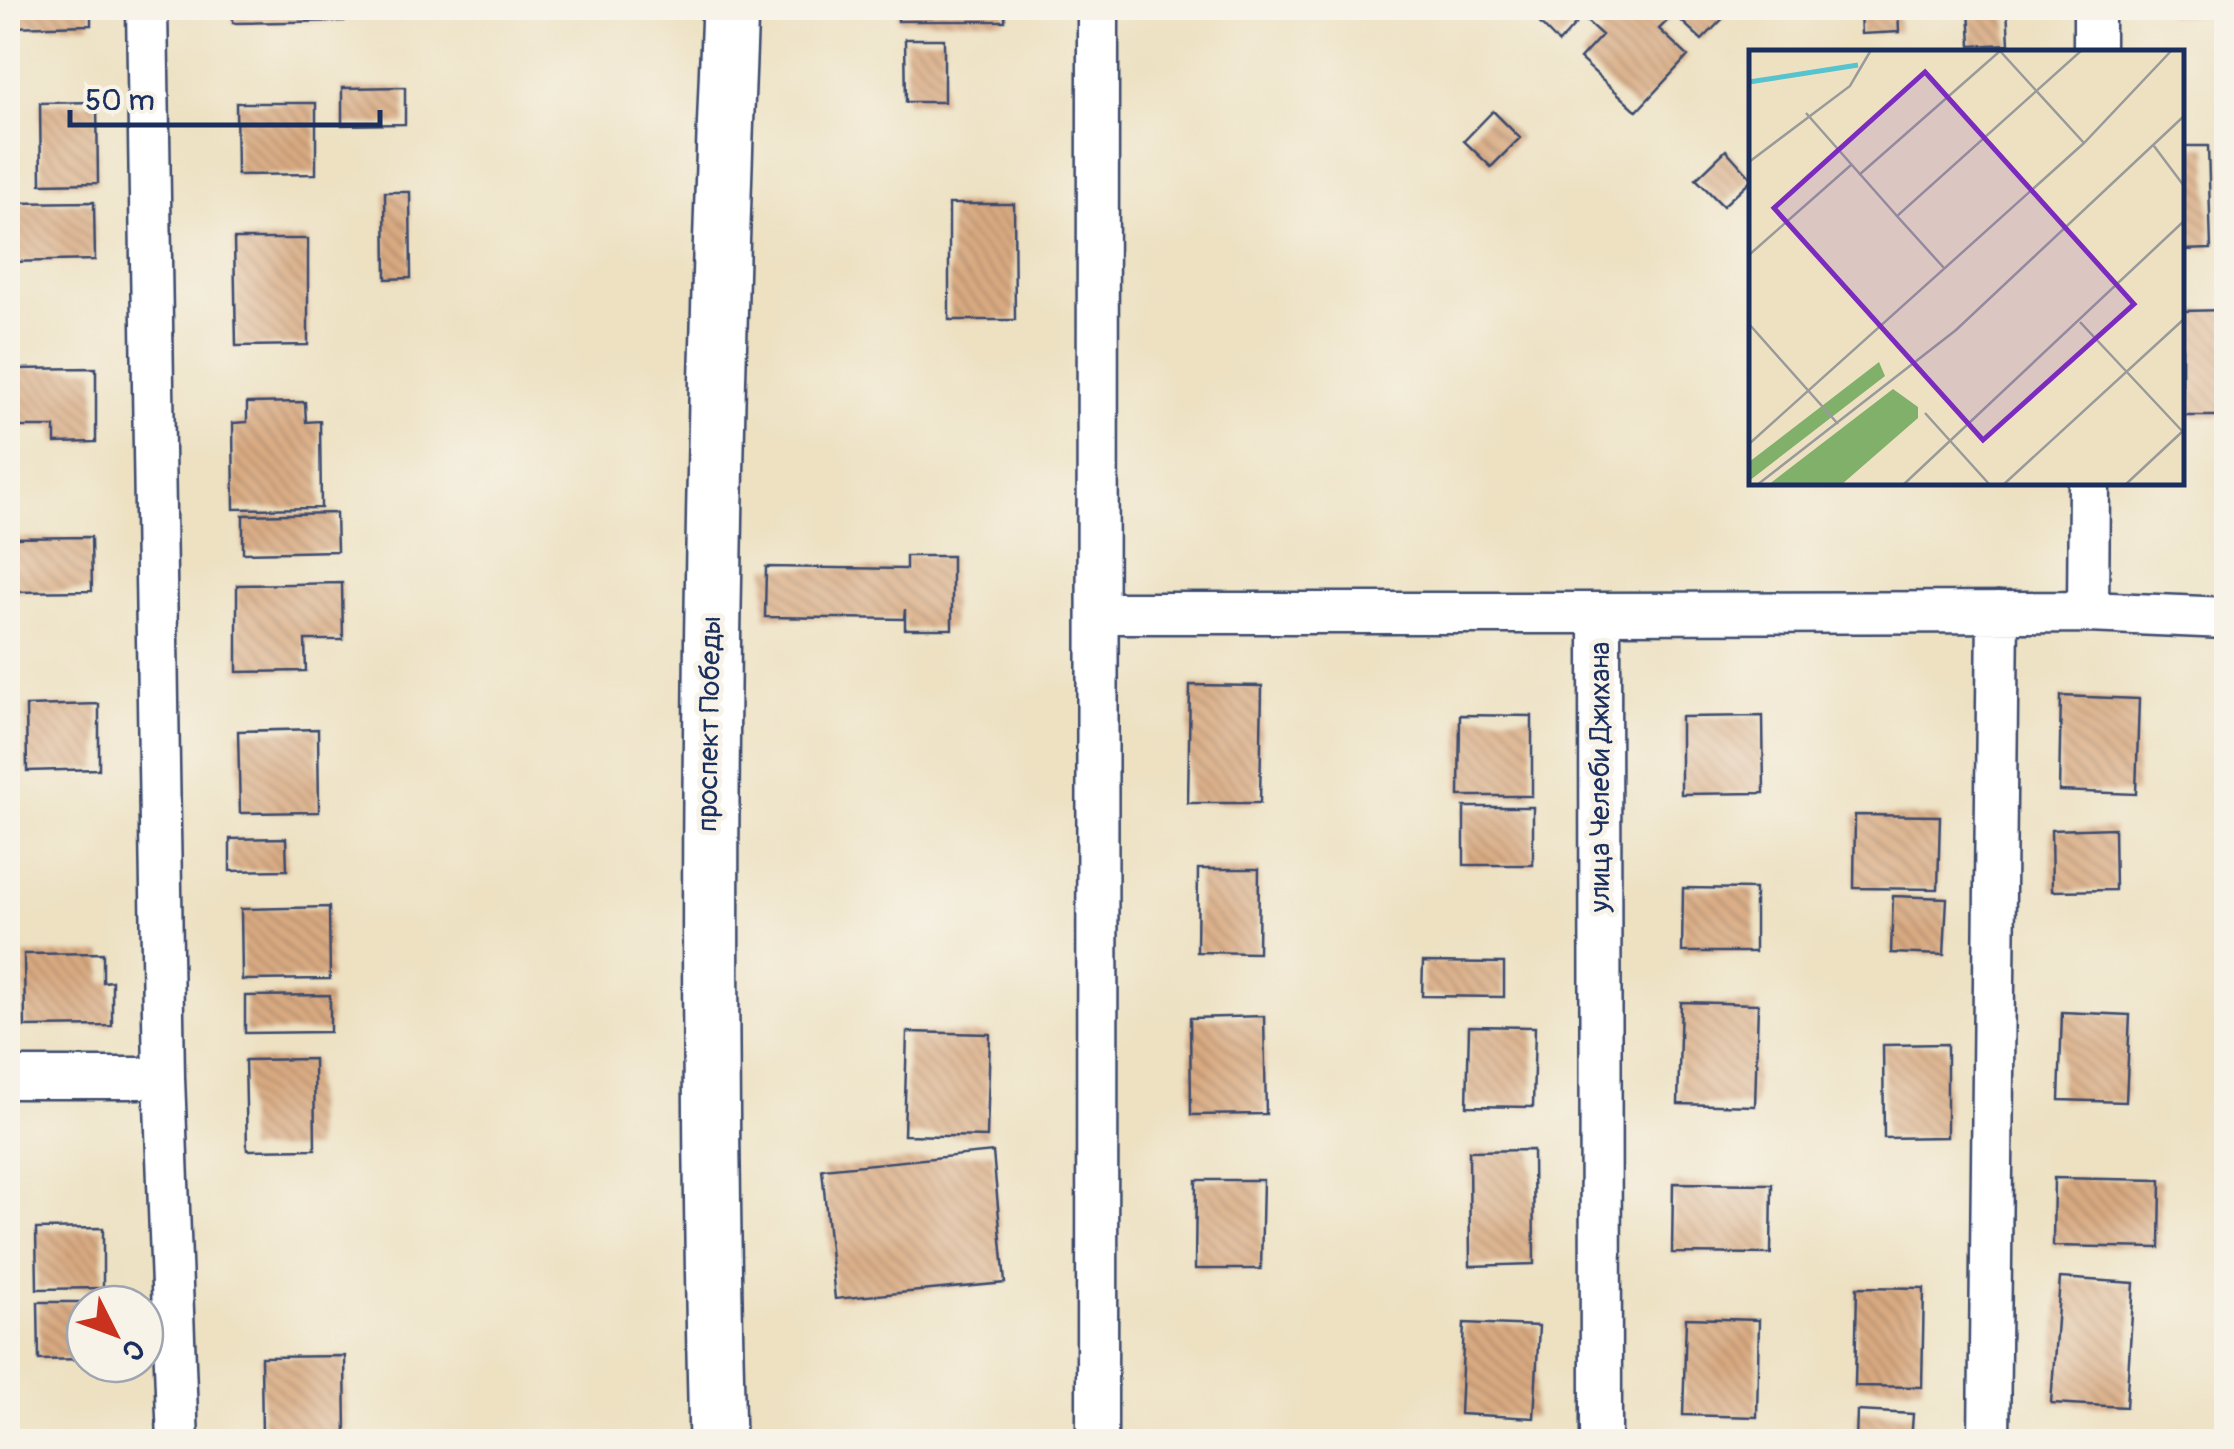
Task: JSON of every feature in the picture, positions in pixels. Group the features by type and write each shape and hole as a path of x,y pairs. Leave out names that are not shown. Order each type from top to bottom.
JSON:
{"main road":[{"name":"проспект Победы","path":"717,1442 707,1070 708,877 714,386 730,8"}],"street":[{"path":"146,8 164,1078 178,1442"},
{"path":"1096,1442 1098,8"},
{"path":"2094,8 2094,50"},
{"path":"2088,612 2089,485"},
{"path":"1989,1442 1998,612"},
{"path":"1600,613 2088,612 2226,618"},
{"name":"улица Челеби Джихана","path":"1098,613 1600,613 1602,1442"},
{"path":"8,1078 164,1078"}],"building":[{"path":"8,8 91,8 91,25 8,27"},
{"path":"233,8 344,8 344,21 233,23"},
{"path":"898,8 1005,8 1005,21 898,21"},
{"path":"1525,8 1733,8 1702,40 1674,14 1659,29 1688,56 1637,111 1580,59 1602,35 1582,17 1559,43"},
{"path":"1860,8 1898,8 1899,32 1861,34"},
{"path":"1969,8 2007,8 2009,44 1971,46"},
{"path":"2167,8 2226,8 2226,16 2167,15"},
{"path":"905,39 944,39 944,102 906,102"},
{"path":"405,87 405,124 342,125 342,88"},
{"path":"97,102 98,183 41,184 40,103"},
{"path":"236,103 316,103 316,174 237,175"},
{"path":"1493,111 1520,138 1491,167 1464,141"},
{"path":"2184,146 2208,146 2211,249 2184,250"},
{"path":"1726,150 1749,176 1749,182 1723,206 1696,179"},
{"path":"385,192 410,192 411,278 386,279"},
{"path":"94,202 95,260 8,262 8,203"},
{"path":"949,204 1014,204 1015,320 949,320"},
{"path":"234,239 308,239 308,345 236,346"},
{"path":"2226,310 2226,416 2184,416 2184,311"},
{"path":"96,368 96,442 55,443 55,427 8,427 8,369"},
{"path":"305,402 306,422 320,421 321,508 234,509 233,423 247,422 247,403"},
{"path":"336,513 337,551 243,553 243,515"},
{"path":"91,537 92,591 8,592 8,538"},
{"path":"906,556 952,556 952,629 905,629 905,609 904,619 765,617 766,567 906,569"},
{"path":"342,583 343,640 305,640 306,671 237,672 237,585"},
{"path":"1190,685 1262,686 1260,803 1188,803"},
{"path":"2061,696 2139,699 2136,794 2059,791"},
{"path":"99,704 99,769 27,771 26,706"},
{"path":"1460,715 1532,716 1532,796 1459,796"},
{"path":"1763,716 1764,793 1681,794 1681,717"},
{"path":"318,729 319,812 240,813 238,731"},
{"path":"1464,807 1533,807 1533,865 1464,865"},
{"path":"1855,815 1940,816 1938,889 1854,888"},
{"path":"2114,828 2115,890 2052,891 2051,830"},
{"path":"286,838 287,870 230,871 230,839"},
{"path":"1198,869 1259,869 1258,953 1197,952"},
{"path":"1683,888 1755,889 1755,952 1682,952"},
{"path":"1893,896 1947,898 1944,955 1891,953"},
{"path":"329,907 330,979 242,980 241,909"},
{"path":"103,953 103,982 112,981 112,1026 25,1027 24,954"},
{"path":"1423,962 1504,963 1504,997 1422,996"},
{"path":"330,995 330,1032 245,1033 245,996"},
{"path":"1681,1002 1758,1004 1755,1106 1678,1104"},
{"path":"2062,1012 2130,1015 2126,1102 2059,1100"},
{"path":"1264,1016 1266,1114 1191,1115 1190,1018"},
{"path":"1469,1026 1535,1027 1533,1107 1467,1106"},
{"path":"907,1032 990,1034 987,1137 904,1135"},
{"path":"1947,1044 1947,1137 1884,1138 1883,1045"},
{"path":"314,1059 315,1149 247,1150 245,1060"},
{"path":"1533,1150 1534,1264 1470,1266 1469,1151"},
{"path":"993,1152 1005,1283 835,1299 822,1169"},
{"path":"2054,1178 2161,1180 2160,1248 2053,1246"},
{"path":"1196,1180 1263,1180 1261,1269 1195,1269"},
{"path":"1673,1183 1772,1184 1771,1254 1672,1253"},
{"path":"103,1228 103,1284 37,1289 36,1229"},
{"path":"2060,1278 2134,1283 2126,1407 2051,1403"},
{"path":"1857,1287 1924,1288 1922,1387 1855,1386"},
{"path":"38,1302 65,1302 65,1359 39,1360"},
{"path":"1686,1318 1759,1320 1757,1417 1683,1415"},
{"path":"1464,1323 1539,1326 1534,1418 1460,1414"},
{"path":"345,1356 346,1438 262,1439 261,1357"},
{"path":"1857,1411 1913,1414 1911,1442 1856,1442"}]}
